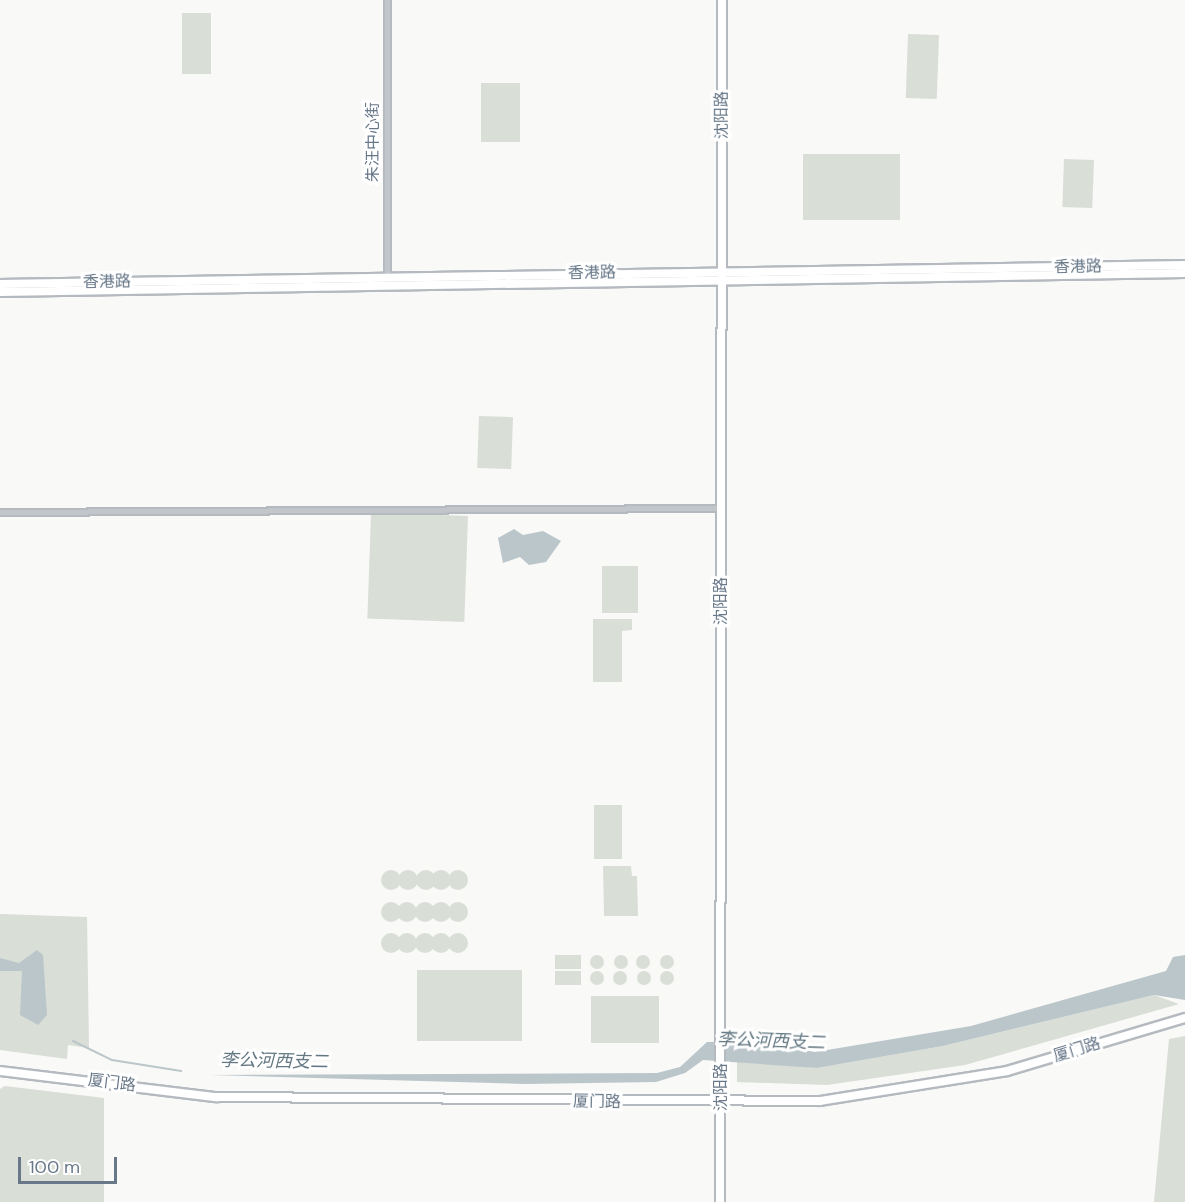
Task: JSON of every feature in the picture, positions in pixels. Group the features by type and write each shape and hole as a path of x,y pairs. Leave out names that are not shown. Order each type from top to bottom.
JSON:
{"street":[{"name":"朱汪中心街","path":"387,0 387,285"},
{"name":"沈阳路","path":"720,1202 722,0"},
{"name":"香港路","path":"0,292 387,285 1185,265"},
{"name":"香港路","path":"0,284 387,275 1185,273"},
{"path":"0,513 721,508"},
{"name":"厦门路","path":"0,1071 216,1097 721,1103 820,1101 946,1084 1185,1018"}],"shaded area":[{"path":"182,13 211,13 211,74 182,74"},
{"path":"908,34 939,35 937,99 906,98"},
{"path":"481,83 520,83 520,142 481,142"},
{"path":"803,154 900,154 900,220 803,220"},
{"path":"1064,159 1094,160 1092,208 1062,207"},
{"path":"479,416 513,417 511,469 477,468"},
{"path":"371,513 468,516 464,622 367,619"},
{"path":"514,529 523,535 543,531 561,541 546,562 529,565 520,557 503,563 498,538"},
{"path":"602,566 638,566 638,613 602,613"},
{"path":"593,619 632,619 632,630 622,631 622,682 593,682"},
{"path":"594,805 622,805 622,859 594,859"},
{"path":"603,866 631,866 632,876 637,876 638,916 604,916"},
{"path":"387,870 395,870 401,876 401,884 395,890 387,890 381,884 381,876"},
{"path":"404,870 412,870 418,876 418,884 412,890 404,890 398,884 398,876"},
{"path":"422,870 430,870 436,876 436,884 430,890 422,890 416,884 416,876"},
{"path":"437,870 445,870 451,876 451,884 445,890 437,890 431,884 431,876"},
{"path":"454,870 462,870 468,876 468,884 462,890 454,890 448,884 448,876"},
{"path":"387,902 395,902 401,908 401,916 395,922 387,922 381,916 381,908"},
{"path":"403,902 411,902 417,908 417,916 411,922 403,922 397,916 397,908"},
{"path":"421,902 429,902 435,908 435,916 429,922 421,922 415,916 415,908"},
{"path":"437,902 445,902 451,908 451,916 445,922 437,922 431,916 431,908"},
{"path":"454,902 462,902 468,908 468,916 462,922 454,922 448,916 448,908"},
{"path":"0,914 87,917 89,1048 68,1045 67,1059 0,1050"},
{"path":"387,933 395,933 401,939 401,947 395,953 387,953 381,947 381,939"},
{"path":"403,933 411,933 417,939 417,947 411,953 403,953 397,947 397,939"},
{"path":"421,933 429,933 435,939 435,947 429,953 421,953 415,947 415,939"},
{"path":"437,933 445,933 451,939 451,947 445,953 437,953 431,947 431,939"},
{"path":"454,933 462,933 468,939 468,947 462,953 454,953 448,947 448,939"},
{"path":"37,950 43,955 47,1015 38,1025 20,1015 22,971 0,971 0,958 19,963"},
{"path":"555,955 581,955 581,969 555,969"},
{"path":"597,955 602,957 604,962 602,967 597,969 592,967 590,962 592,957"},
{"path":"621,955 626,957 628,962 626,967 621,969 616,967 614,962 616,957"},
{"path":"643,955 648,957 650,962 648,967 643,969 638,967 636,962 638,957"},
{"path":"667,955 672,957 674,962 672,967 667,969 662,967 660,962 662,957"},
{"path":"1185,955 1185,1000 1154,995 943,1046 817,1068 703,1060 685,1073 656,1082 525,1084 210,1075 657,1073 680,1067 707,1042 754,1041 815,1052 971,1026 1166,971 1173,957"},
{"path":"417,970 522,970 522,1041 417,1041"},
{"path":"555,971 581,971 581,985 555,985"},
{"path":"597,971 602,973 604,978 602,983 597,985 592,983 590,978 592,973"},
{"path":"620,971 625,973 627,978 625,983 620,985 615,983 613,978 615,973"},
{"path":"644,971 649,973 651,978 649,983 644,985 639,983 637,978 639,973"},
{"path":"667,971 672,973 674,978 672,983 667,985 662,983 660,978 662,973"},
{"path":"1154,995 1179,1004 965,1065 827,1085 737,1082 737,1060 817,1068 943,1046"},
{"path":"591,996 659,996 659,1043 591,1043"},
{"path":"1185,1036 1185,1202 1154,1202 1169,1039"},
{"path":"5,1086 104,1098 104,1202 0,1202 0,1089"}],"waterway":[{"name":"李公河西支二","path":"73,1041 112,1060 181,1071"}]}
